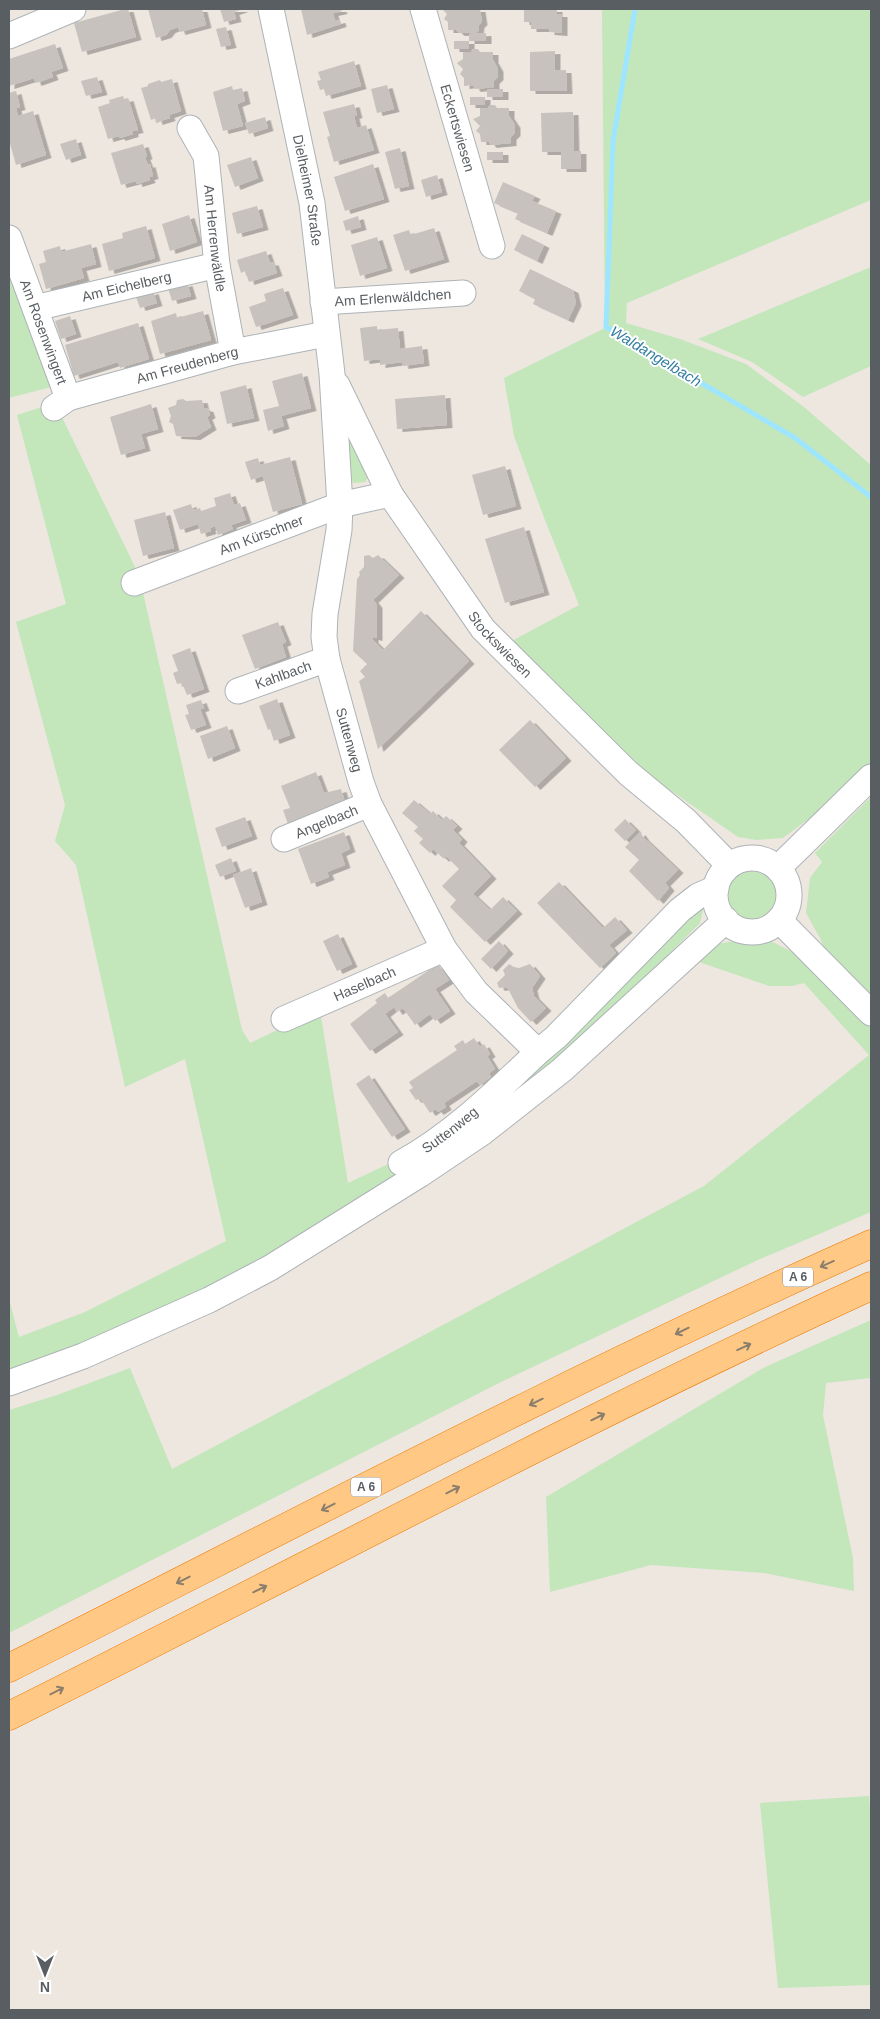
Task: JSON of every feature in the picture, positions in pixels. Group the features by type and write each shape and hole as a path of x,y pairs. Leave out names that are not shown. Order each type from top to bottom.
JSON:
{"highway":[{"name":"A 6","path":"9,1668 519,1410 726,1310 871,1244"},
{"path":"9,1716 550,1440 871,1286"}],"street":[{"path":"9,36 74,9"},
{"name":"Dielheimer Straße","path":"271,9 312,203 332,374"},
{"name":"Eckertswiesen","path":"422,9 492,246"},
{"name":"Am Herrenwäldle","path":"190,128 206,156 218,265 233,352"},
{"name":"Am Rosenwingert","path":"9,238 35,308 61,403"},
{"name":"Am Eichelberg","path":"35,308 218,265"},
{"name":"Am Erlenwäldchen","path":"323,302 463,293"},
{"name":"Am Freudenberg","path":"61,403 233,352 326,334"},
{"name":"Stockswiesen","path":"332,374 390,494 482,628 628,773 686,820 729,866"},
{"name":"Suttenweg","path":"332,374 340,506 339,530 325,614 324,637 327,659 360,782 369,804 444,949 476,992 538,1052"},
{"name":"Am Kürschner","path":"134,583 340,506 390,494"},
{"name":"Kahlbach","path":"238,691 327,659"},
{"path":"778,868 871,776"},
{"name":"Angelbach","path":"284,839 369,804"},
{"path":"759,858 778,868 786,878 789,890 789,903 779,920 764,930 751,932 739,929 726,920 720,912 716,900 707,892 729,866 739,860 759,858"},
{"name":"Suttenweg","path":"400,1163 421,1151 491,1096 556,1037 680,910 707,892"},
{"path":"9,1383 83,1356 194,1308 270,1268 419,1175 482,1132 562,1070 726,920"},
{"path":"779,920 871,1013"},
{"name":"Haselbach","path":"284,1019 444,949"}],"green space":[{"path":"602,9 871,9 871,200 627,303 626,323 680,339 746,364 804,407 871,465 871,763 826,806 783,838 756,840 738,837 657,781 506,644 579,605 514,436 504,378 605,328"},
{"path":"871,267 871,366 803,397 752,362 698,339"},
{"path":"9,271 51,387 9,398"},
{"path":"55,403 139,575 242,1030 250,1043 320,1010 348,1183 401,1158 484,1112 525,1082 548,1051 705,901 700,923 614,1009 536,1082 310,1234 155,1314 9,1374 9,1299 19,1337 85,1312 226,1241 185,1059 125,1087 76,865 55,841 65,805 16,622 66,604 17,415"},
{"path":"345,419 369,476 365,482 354,483 350,480"},
{"path":"871,797 871,1212 760,1259 501,1382 9,1633 9,1410 57,1395 130,1368 172,1469 704,1186 869,1055 804,983 792,986 769,986 699,962 718,944 739,940 771,941 794,953 827,958 821,940 806,913 810,878 822,862 815,853"},
{"path":"753,870 767,874 774,881 778,895 774,909 767,916 753,920 739,916 732,909 728,895 732,881 739,874"},
{"path":"871,1320 871,1378 826,1383 823,1415 853,1558 854,1591 764,1573 651,1565 550,1592 546,1497 765,1367"},
{"path":"869,1796 871,1823 871,1985 778,1988 760,1803"}],"building":[{"path":"128,9 136,37 82,52 74,23"},
{"path":"148,9 202,9 206,25 180,32 178,27 170,30 166,35 156,38"},
{"path":"220,9 243,9 234,12 236,19 224,22"},
{"path":"301,9 341,9 342,11 333,13 335,21 340,20 341,24 307,35"},
{"path":"442,9 480,9 482,22 479,25 478,32 459,33 456,30 448,30 448,22 444,19 447,14"},
{"path":"524,9 557,9 557,14 562,14 562,33 549,32 549,29 531,29 531,22 524,22"},
{"path":"226,27 231,45 221,47 216,29"},
{"path":"486,33 486,41 469,41 469,34"},
{"path":"454,41 469,41 469,49 454,49"},
{"path":"55,44 63,68 51,72 53,77 36,83 34,78 9,86 9,59"},
{"path":"473,49 478,49 480,52 493,52 493,60 498,69 498,77 494,81 494,87 475,89 473,85 464,86 464,78 460,74 463,69 457,63 463,59 463,52 471,52"},
{"path":"555,51 555,70 566,70 567,91 530,91 530,52"},
{"path":"354,61 361,86 326,96 324,89 320,90 317,81 321,80 318,72"},
{"path":"97,77 102,92 86,96 81,81"},
{"path":"172,79 181,111 169,115 170,118 157,122 156,118 151,120 141,88 160,80 161,82"},
{"path":"387,85 394,109 377,113 371,89"},
{"path":"232,86 233,90 242,88 245,101 237,104 243,126 223,131 213,92"},
{"path":"487,89 503,89 503,97 487,97"},
{"path":"16,91 20,107 16,108 18,116 33,111 46,155 16,165 9,140 9,93"},
{"path":"123,96 124,99 128,98 138,130 133,131 133,134 120,138 119,136 108,139 98,107 110,103 109,100"},
{"path":"470,97 485,97 485,105 470,105"},
{"path":"354,104 357,115 354,116 357,128 366,125 374,150 334,162 327,137 330,136 323,112"},
{"path":"490,105 495,105 497,108 509,108 509,116 515,125 515,133 511,137 511,143 491,145 489,142 481,142 480,134 476,131 480,126 473,119 480,116 480,108 488,108"},
{"path":"573,112 574,151 581,151 581,169 561,169 561,152 542,152 541,113"},
{"path":"265,117 268,128 249,134 245,123"},
{"path":"76,139 81,155 66,160 60,144"},
{"path":"143,144 147,156 145,157 148,165 150,164 153,176 149,177 150,180 137,184 136,181 121,185 111,153"},
{"path":"400,148 409,186 395,189 385,152"},
{"path":"487,152 503,152 503,160 487,160"},
{"path":"251,157 258,178 235,187 227,165"},
{"path":"373,164 384,199 345,211 334,177"},
{"path":"437,175 442,192 426,197 421,180"},
{"path":"503,182 535,196 532,201 556,211 547,233 515,219 518,213 494,203"},
{"path":"257,206 263,227 237,234 232,213"},
{"path":"189,215 197,242 170,251 162,224"},
{"path":"358,216 361,227 346,231 343,221"},
{"path":"146,226 155,258 109,271 102,244 123,238 122,233"},
{"path":"434,228 444,259 405,271 393,235 409,230 411,235"},
{"path":"522,234 544,245 537,261 514,250"},
{"path":"377,237 387,268 360,276 351,245"},
{"path":"91,244 96,264 81,268 84,278 46,289 39,264 46,262 43,251 60,246 61,252"},
{"path":"266,251 270,263 273,262 277,273 249,282 245,271 241,273 237,260"},
{"path":"530,269 573,290 576,303 568,320 533,304 535,299 519,291"},
{"path":"187,283 191,296 172,301 168,288"},
{"path":"283,288 293,315 256,327 249,307 266,301 264,294"},
{"path":"153,291 157,303 140,308 136,297"},
{"path":"203,311 211,340 160,354 151,321 176,313 177,318"},
{"path":"70,316 76,334 61,339 55,321"},
{"path":"138,323 149,359 120,368 118,362 74,376 65,345"},
{"path":"377,326 377,330 398,328 400,349 422,346 424,363 403,366 402,362 380,365 380,359 364,361 360,328"},
{"path":"302,373 311,408 281,416 284,426 268,431 263,410 279,406 272,381"},
{"path":"246,385 254,418 227,424 220,392"},
{"path":"445,395 447,425 397,429 395,399"},
{"path":"183,399 186,401 202,400 204,408 208,409 210,415 207,417 211,427 195,437 176,436 173,424 169,422 171,416 168,408 176,405 177,400"},
{"path":"151,404 158,429 141,434 145,448 121,455 110,417"},
{"path":"290,457 302,504 273,512 263,476 251,480 245,462 258,458 260,465"},
{"path":"505,466 516,506 483,515 472,475"},
{"path":"230,493 234,505 240,503 246,520 231,525 233,529 218,535 215,526 210,528 211,531 201,534 198,524 180,530 173,510 191,504 193,510 200,508 201,511 216,506 214,498"},
{"path":"165,512 174,548 143,556 134,520"},
{"path":"524,527 544,592 505,603 485,539"},
{"path":"369,555 373,558 378,555 399,575 373,600 377,605 377,638 373,637 373,640 383,650 421,611 469,661 378,749 359,681 365,677 360,671 367,664 353,651 357,579 360,575 359,572 364,567 364,556"},
{"path":"278,622 286,642 282,644 286,657 255,669 242,635"},
{"path":"190,648 204,689 187,695 182,683 177,684 173,673 178,671 172,655"},
{"path":"277,699 290,735 274,741 259,706"},
{"path":"201,700 204,708 200,709 206,725 191,730 185,715 189,714 186,705"},
{"path":"530,720 566,758 535,787 499,750"},
{"path":"227,726 235,748 208,759 200,736"},
{"path":"316,772 324,793 341,789 345,802 288,824 283,810 290,808 281,786"},
{"path":"414,800 430,814 433,811 442,820 446,816 457,826 453,830 462,839 459,843 491,876 473,894 490,910 503,897 517,911 485,942 450,907 456,900 442,886 459,869 446,856 444,859 433,849 430,853 419,843 423,839 414,831 418,827 402,813"},
{"path":"245,817 252,836 222,847 215,828"},
{"path":"625,819 636,830 625,841 614,830"},
{"path":"344,832 350,849 341,853 345,865 327,872 329,877 311,884 298,849"},
{"path":"640,832 678,870 665,883 669,888 658,901 629,871 639,860 625,847"},
{"path":"231,858 236,871 220,877 215,865"},
{"path":"251,868 262,902 245,908 233,875"},
{"path":"559,882 603,928 615,917 627,930 609,945 616,953 600,968 537,903"},
{"path":"338,934 352,964 337,971 323,941"},
{"path":"499,941 508,951 491,969 481,959"},
{"path":"438,964 449,980 435,989 450,1011 435,1021 430,1014 415,1025 403,1008 397,1012 394,1007 385,1014 398,1032 370,1051 350,1024 377,1003 375,1000 385,993 388,998"},
{"path":"509,964 519,968 530,964 540,976 532,988 534,996 546,1008 531,1022 518,1008 507,987 499,988 497,983 505,975 503,970"},
{"path":"474,1038 480,1047 484,1044 490,1054 487,1056 495,1069 489,1073 491,1077 480,1085 477,1081 444,1103 446,1107 438,1112 436,1109 430,1113 420,1098 416,1100 409,1090 413,1088 409,1082 457,1050 454,1046 463,1040 465,1044"},
{"path":"369,1075 405,1129 392,1137 356,1084"}],"waterway":[{"name":"Waldangelbach","path":"635,9 613,141 606,327 795,438 871,497"}]}
